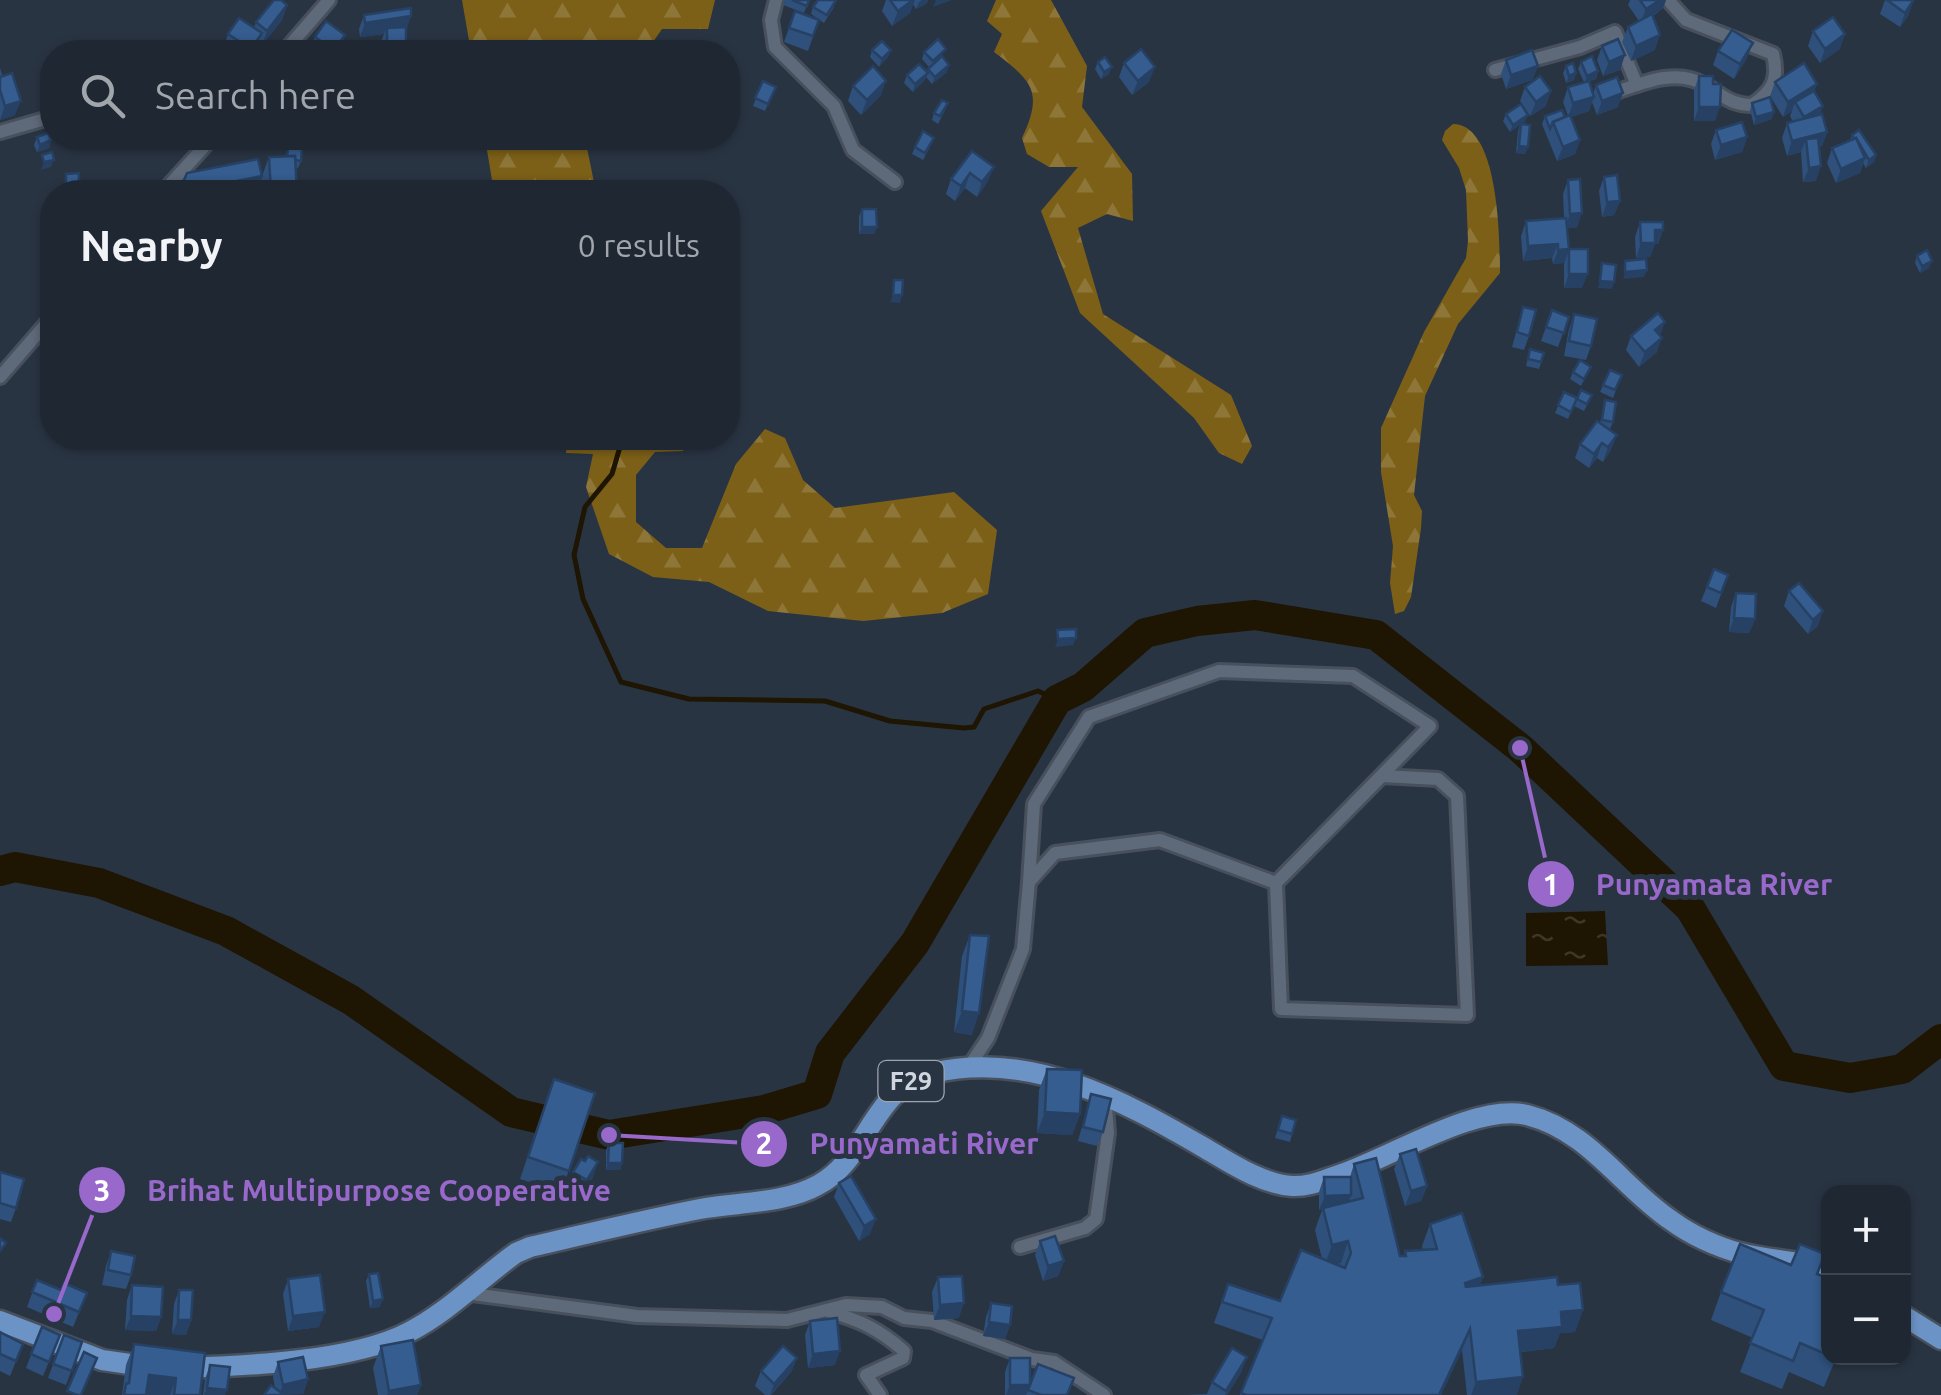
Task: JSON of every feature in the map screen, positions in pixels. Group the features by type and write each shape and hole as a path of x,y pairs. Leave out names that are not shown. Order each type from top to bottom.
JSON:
{"main road":[{"name":"F29","path":"0,1321 85,1355 165,1369 250,1366 388,1341 411,1331 530,1247 700,1209 795,1194 816,1186 836,1173 856,1150 872,1118 896,1090 931,1073 968,1068 1015,1070 1105,1093 1256,1176 1289,1186 1305,1186 1356,1170 1463,1123 1503,1113 1522,1114 1573,1134 1671,1221 1706,1240 1740,1253 1821,1268"},
{"path":"1911,1321 1941,1340"}],"street":[{"path":"294,40 329,0"},
{"path":"776,0 771,20 775,47 834,106 853,150 895,182"},
{"path":"1619,91 1664,78 1684,77 1701,82 1733,105 1752,106 1773,87 1778,72 1773,54 1686,20 1668,0"},
{"path":"1495,70 1580,47 1615,32 1637,85"},
{"path":"0,132 40,120"},
{"path":"174,180 201,150"},
{"path":"0,377 40,331"},
{"path":"968,1068 988,1038 1023,949 1034,804 1089,718 1219,672 1353,676 1430,726 1276,883 1280,1009 1467,1015 1457,796 1438,779 1382,776 1276,883"},
{"path":"1030,882 1056,853 1160,840 1276,883"},
{"path":"1020,1247 1084,1228 1096,1219 1108,1133 1105,1093"},
{"path":"465,1293 638,1316 787,1320 846,1304 882,1307 904,1318 932,1321 1032,1359 1054,1362 1104,1395"},
{"path":"828,1311 861,1320 904,1350 904,1358 866,1375 880,1395"}],"green space":[{"path":"462,0 715,0 708,29 662,29 654,40 469,40"},
{"path":"996,0 1051,0 1087,66 1082,107 1132,174 1133,221 1107,214 1078,228 1103,314 1231,395 1252,446 1242,464 1219,453 1194,418 1080,313 1041,211 1078,167 1049,167 1027,154 1022,138 1033,98 1018,71 994,52 1002,34 987,21"},
{"path":"1453,124 1468,129 1480,142 1488,162 1497,211 1500,273 1458,324 1425,396 1414,495 1422,511 1421,528 1411,597 1404,611 1395,614 1390,583 1393,546 1381,472 1381,428 1424,332 1466,258 1466,190 1459,168 1442,140"},
{"path":"487,150 587,150 594,180 492,180"},
{"path":"765,429 785,438 803,480 835,508 954,492 997,530 988,594 942,613 863,621 768,611 709,582 653,577 609,554 586,487 593,454 566,453 683,450 655,452 636,475 636,522 666,548 702,548 736,464"}],"water":[{"path":"1605,911 1608,965 1526,966 1526,913"}],"building":[{"path":"274,0 287,5 267,31 256,22"},
{"path":"818,0 836,0 827,15 813,7"},
{"path":"890,0 913,0 898,11"},
{"path":"1640,0 1660,0 1646,9"},
{"path":"1887,0 1911,0 1913,1 1905,13"},
{"path":"411,8 411,16 365,23 364,15"},
{"path":"795,11 819,20 813,36 789,28"},
{"path":"1652,14 1660,35 1636,46 1628,27"},
{"path":"1833,17 1845,34 1825,49 1813,31"},
{"path":"239,18 262,33 257,40 237,40 228,34"},
{"path":"326,21 345,35 341,40 315,37"},
{"path":"406,27 406,40 387,40 387,28"},
{"path":"1732,30 1753,43 1740,64 1718,51"},
{"path":"938,39 946,49 933,61 924,52"},
{"path":"1618,39 1625,55 1609,62 1602,46"},
{"path":"882,41 891,50 882,59 872,50"},
{"path":"1141,49 1155,67 1138,81 1124,63"},
{"path":"1532,50 1538,66 1511,75 1506,60"},
{"path":"942,56 949,65 935,77 928,69"},
{"path":"1592,56 1598,71 1587,76 1581,62"},
{"path":"1105,57 1112,67 1104,72 1098,62"},
{"path":"1573,63 1576,73 1569,76 1566,66"},
{"path":"1804,63 1817,84 1788,102 1775,82"},
{"path":"919,64 928,73 915,84 907,75"},
{"path":"873,66 886,81 867,100 853,86"},
{"path":"12,73 21,101 5,106 0,77"},
{"path":"1540,76 1551,91 1536,102 1525,87"},
{"path":"1699,76 1713,76 1713,84 1721,84 1720,107 1699,107"},
{"path":"1617,77 1623,93 1602,101 1596,85"},
{"path":"763,81 776,87 768,104 755,98"},
{"path":"1589,81 1594,97 1573,103 1568,87"},
{"path":"1814,91 1823,106 1804,117 1795,102"},
{"path":"1770,97 1774,112 1756,117 1752,103"},
{"path":"942,100 948,103 940,116 934,113"},
{"path":"1521,104 1528,115 1513,125 1506,114"},
{"path":"1562,110 1565,117 1553,122 1550,129 1545,116"},
{"path":"1822,114 1827,132 1792,141 1787,123"},
{"path":"1570,115 1580,140 1563,147 1553,122"},
{"path":"1742,122 1747,137 1721,145 1716,130"},
{"path":"1521,124 1530,125 1528,147 1519,146"},
{"path":"1859,130 1876,155 1869,160 1852,135"},
{"path":"923,131 934,138 925,153 915,147"},
{"path":"1818,138 1821,166 1809,168 1806,139"},
{"path":"1856,138 1865,158 1841,169 1832,148"},
{"path":"288,150 302,150 301,161 287,156"},
{"path":"972,151 994,167 982,182 970,173 961,186 951,179"},
{"path":"52,152 54,160 44,162 42,155"},
{"path":"295,156 296,180 270,180 269,157"},
{"path":"258,159 262,176 184,180 187,173"},
{"path":"79,173 79,180 66,180 66,174"},
{"path":"1617,175 1620,201 1607,202 1604,177"},
{"path":"1580,179 1582,213 1570,214 1568,180"},
{"path":"862,209 876,209 877,227 862,227"},
{"path":"1566,218 1569,249 1558,250 1558,244 1528,246 1526,221"},
{"path":"1640,222 1663,222 1663,230 1655,230 1655,243 1641,243"},
{"path":"1569,249 1588,249 1588,274 1569,274"},
{"path":"1927,250 1932,261 1922,266 1917,256"},
{"path":"1646,259 1647,270 1625,272 1625,261"},
{"path":"1602,263 1616,265 1614,282 1600,281"},
{"path":"894,280 903,280 902,295 893,295"},
{"path":"1523,307 1536,310 1529,336 1517,332"},
{"path":"1552,310 1569,317 1564,333 1546,327"},
{"path":"1658,313 1665,322 1655,330 1662,338 1645,352 1631,336"},
{"path":"1574,314 1597,319 1591,346 1569,341"},
{"path":"1530,349 1544,353 1541,362 1528,359"},
{"path":"1580,360 1591,367 1584,379 1573,372"},
{"path":"1610,370 1622,375 1615,390 1603,385"},
{"path":"1581,390 1592,395 1587,404 1577,399"},
{"path":"1564,392 1577,398 1571,412 1558,405"},
{"path":"1605,400 1616,402 1613,422 1602,420"},
{"path":"1597,421 1617,435 1608,447 1602,443 1594,454 1580,444"},
{"path":"1714,569 1728,575 1721,593 1707,587"},
{"path":"1799,583 1823,611 1813,620 1789,591"},
{"path":"1736,593 1756,594 1755,619 1734,618"},
{"path":"1076,629 1076,638 1058,639 1057,630"},
{"path":"970,935 989,936 979,1013 962,1011"},
{"path":"1047,1069 1082,1070 1080,1114 1045,1112"},
{"path":"554,1079 595,1093 569,1171 528,1157"},
{"path":"1091,1094 1111,1099 1103,1132 1083,1127"},
{"path":"1282,1116 1296,1120 1292,1134 1278,1130"},
{"path":"609,1143 623,1143 622,1163 608,1163"},
{"path":"1416,1149 1427,1186 1411,1191 1400,1154"},
{"path":"588,1156 598,1162 587,1180 573,1172 581,1159 585,1161"},
{"path":"1376,1158 1400,1256 1406,1256 1405,1251 1437,1249 1430,1224 1462,1213 1483,1277 1465,1283 1466,1287 1557,1277 1558,1285 1580,1283 1583,1310 1561,1312 1562,1327 1518,1331 1523,1377 1476,1382 1470,1329 1439,1395 1241,1393 1272,1318 1222,1302 1228,1284 1280,1301 1301,1250 1345,1268 1351,1253 1348,1241 1332,1245 1323,1208 1363,1198 1354,1164"},
{"path":"0,1172 24,1179 16,1208 0,1203"},
{"path":"851,1176 876,1219 864,1226 839,1183"},
{"path":"1324,1177 1351,1177 1351,1195 1325,1196"},
{"path":"1055,1236 1064,1261 1048,1266 1040,1241"},
{"path":"1740,1244 1791,1265 1800,1244 1821,1252 1817,1274 1821,1275 1821,1352 1800,1343 1793,1361 1750,1343 1764,1310 1721,1292"},
{"path":"111,1251 135,1256 131,1275 108,1270"},
{"path":"378,1273 383,1299 373,1301 369,1274"},
{"path":"320,1275 325,1312 293,1316 288,1279"},
{"path":"962,1276 964,1303 940,1305 938,1277"},
{"path":"37,1280 61,1290 64,1283 87,1293 79,1312 32,1292"},
{"path":"132,1285 163,1287 161,1317 131,1316"},
{"path":"179,1290 193,1290 191,1320 178,1320"},
{"path":"991,1303 1012,1306 1010,1325 989,1322"},
{"path":"837,1318 840,1351 813,1354 810,1321"},
{"path":"42,1327 60,1335 49,1362 31,1354"},
{"path":"0,1332 23,1344 16,1361 0,1354"},
{"path":"64,1335 82,1342 72,1371 53,1364"},
{"path":"413,1340 421,1385 389,1391 381,1346"},
{"path":"134,1344 205,1353 200,1395 174,1395 176,1378 149,1375 146,1395 124,1395"},
{"path":"783,1346 797,1358 774,1384 761,1371"},
{"path":"1232,1348 1247,1357 1226,1391 1212,1382"},
{"path":"84,1352 97,1358 81,1395 77,1395 67,1391"},
{"path":"303,1357 308,1379 283,1385 278,1362"},
{"path":"1010,1358 1030,1358 1030,1385 1010,1385"},
{"path":"1038,1364 1074,1378 1067,1395 1041,1395 1028,1390"},
{"path":"210,1365 230,1367 227,1390 207,1388"},
{"path":"271,1385 284,1395 264,1395"}],"waterway":[{"path":"619,450 612,474 585,507 574,555 583,599 621,682 689,699 825,701 890,721 964,728 974,727 984,709 1038,691 1057,700"},
{"path":"0,871 15,867 99,883 226,931 351,1000 511,1112 609,1135 764,1110 817,1094 830,1053 915,943 1057,700 1083,687 1145,633 1197,621 1255,615 1376,635 1520,748 1690,908 1784,1066 1850,1078 1902,1069 1941,1039"}],"place":[{"name":"Punyamata River","path":"1520,748"},
{"name":"Punyamati River","path":"609,1135"},
{"name":"Brihat Multipurpose Cooperative","path":"54,1314"}]}
